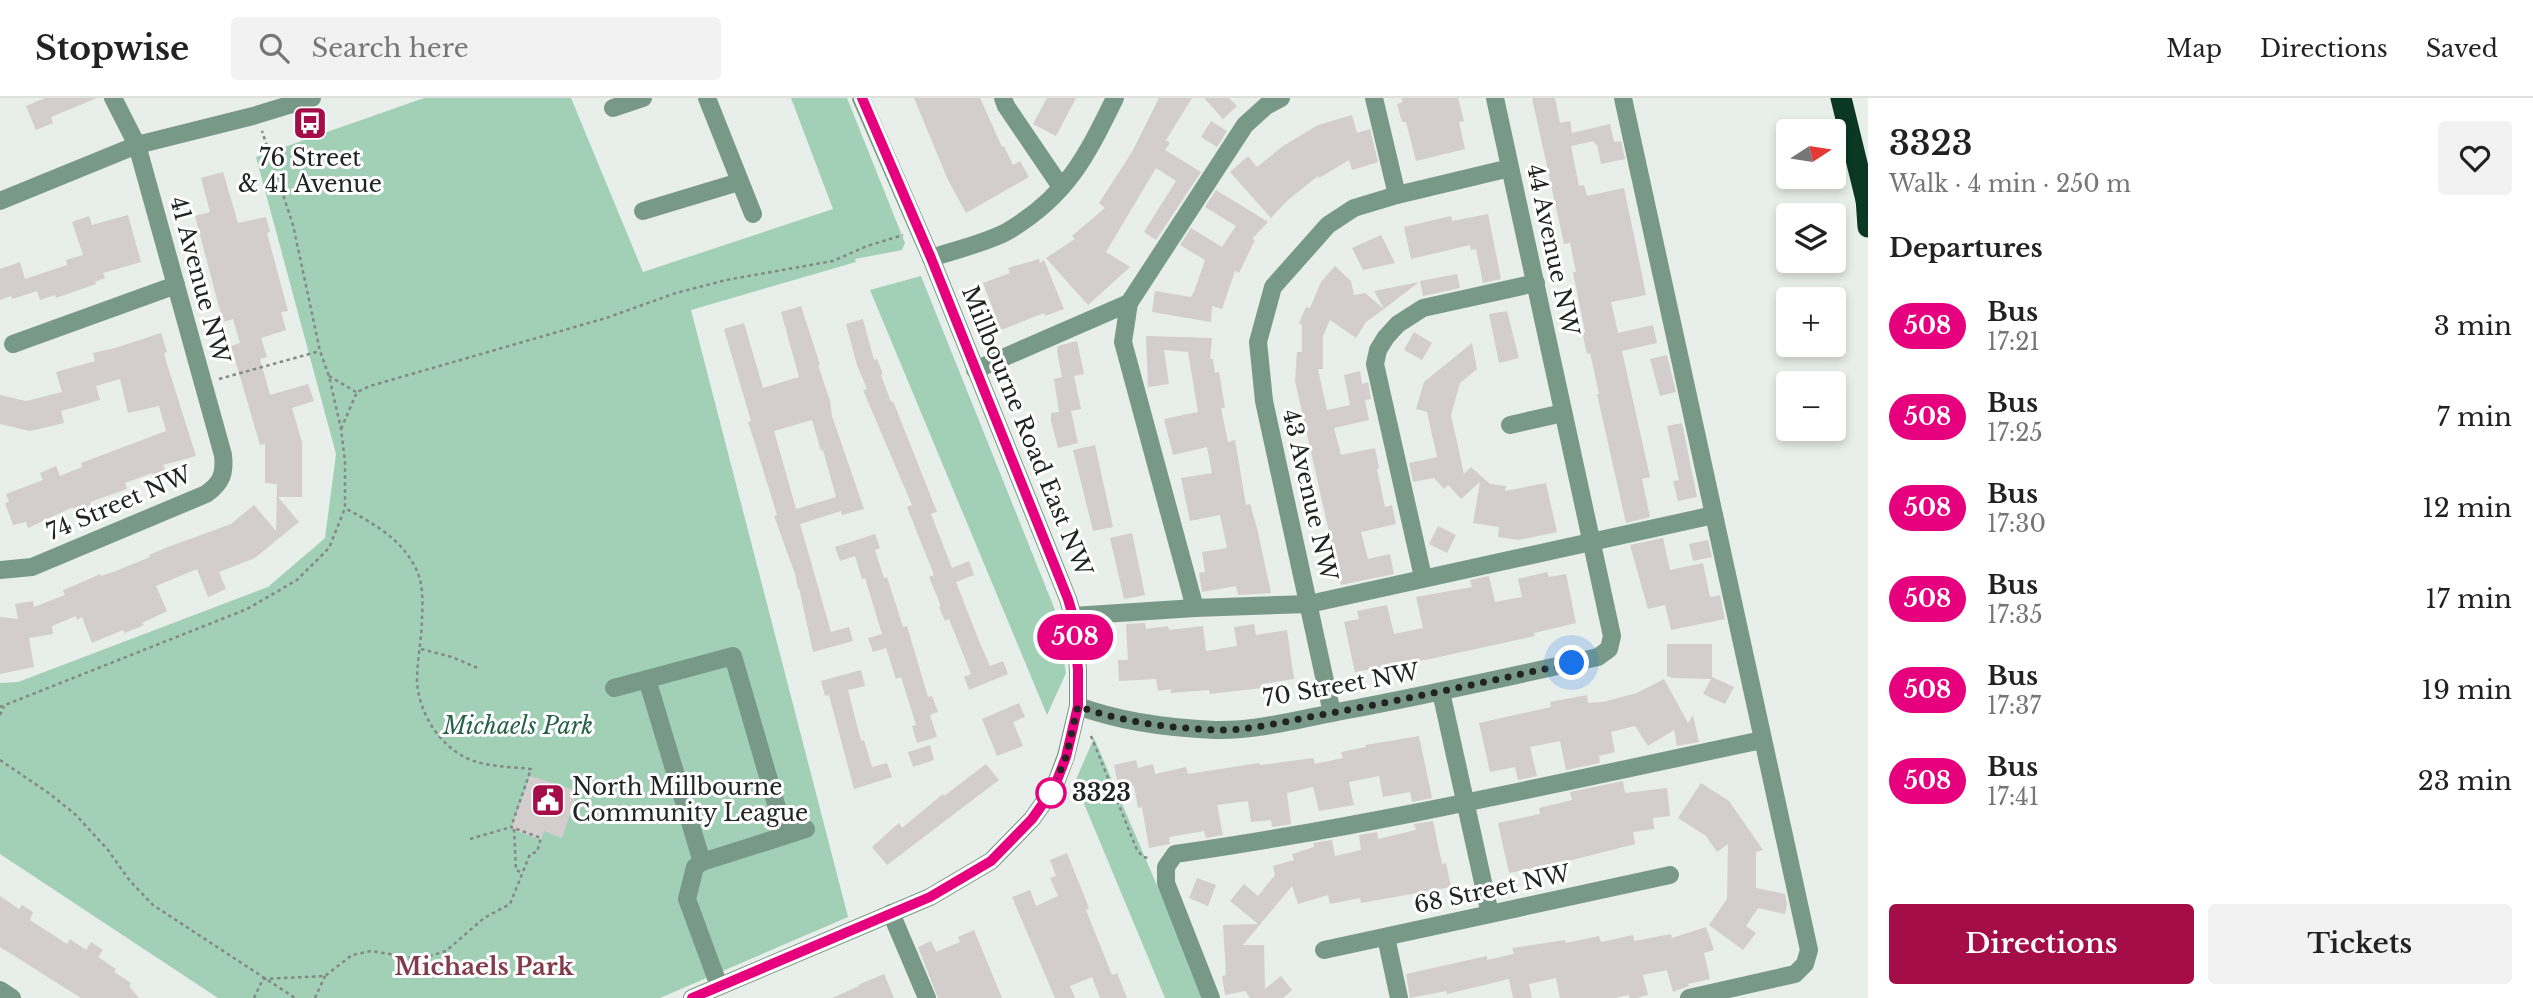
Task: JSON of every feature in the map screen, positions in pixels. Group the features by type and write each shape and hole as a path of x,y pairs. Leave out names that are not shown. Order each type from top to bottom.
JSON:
{"highway":[{"path":"1840,98 1867,203 1868,227"}],"street":[{"name":"41 Avenue NW","path":"113,98 137,145 223,454 225,469 222,479"},
{"path":"0,201 137,145 312,98"},
{"path":"614,108 643,98"},
{"path":"707,98 753,214"},
{"name":"Millbourne Road East NW","path":"692,998 930,897 991,861 1032,819 1054,788 1066,757 1078,706 1073,616 1068,599 931,258 862,98"},
{"path":"1003,98 1061,187"},
{"path":"931,258 1006,232 1048,202 1084,160 1115,98"},
{"path":"1195,608 1126,355 1124,342 1129,303 1245,125 1266,106 1281,98"},
{"path":"1374,98 1397,195 1510,167"},
{"name":"44 Avenue NW","path":"1495,98 1612,636 1609,649"},
{"path":"1623,98 1809,950 1805,964 1796,974 1689,998"},
{"path":"643,211 739,182"},
{"name":"43 Avenue NW","path":"1332,713 1264,401 1258,342 1273,288 1328,225 1354,208 1397,195"},
{"path":"1423,577 1375,363 1378,350 1385,337 1398,324 1423,308 1536,283"},
{"path":"13,344 176,285"},
{"path":"975,370 1129,303"},
{"path":"1510,425 1563,413"},
{"name":"74 Street NW","path":"0,570 32,567 206,494 222,479"},
{"path":"1073,616 1309,604 1714,515"},
{"name":"70 Street NW","path":"1078,706 1096,713 1145,723 1217,730 1268,724 1441,692 1598,657 1609,649"},
{"path":"614,688 733,656 785,835"},
{"path":"648,679 702,862"},
{"path":"1441,692 1490,914"},
{"path":"1211,998 1166,883 1166,867 1175,854 1280,839 1762,740"},
{"path":"719,986 687,899 695,867 702,862 806,829"},
{"name":"68 Street NW","path":"1324,950 1670,876"},
{"path":"891,913 927,998"},
{"path":"1385,937 1399,998"}],"path":[{"path":"0,715 2,707 247,609 297,580 329,548 345,508 345,461 341,429 329,376 320,351 293,225 263,134 253,116"},
{"path":"341,429 357,392 386,381 606,318 676,293 726,280 833,261 867,246 919,231"},
{"path":"202,384 320,351"},
{"path":"329,376 357,392"},
{"path":"345,508 373,523 397,541 415,566 423,592 417,682 425,714 446,744 477,762 531,769 512,828 516,870 522,873"},
{"path":"421,649 452,657 480,669"},
{"path":"1091,736 1137,850 1143,857 1149,858"},
{"path":"0,760 76,814 153,905 295,998"},
{"path":"315,998 325,976 352,955 371,951 420,960 446,951 484,918 510,904 530,853 537,852 541,838 512,828 470,839"},
{"path":"263,979 325,976"},
{"path":"254,998 263,979"}],"green space":[{"name":"Michaels Park","path":"424,98 571,98 643,272 833,209 791,98 847,98 905,243 902,250 855,259 856,262 691,310 848,917 660,998 218,998 0,854 0,683 18,682 268,587 325,538 336,454 256,157"},
{"path":"921,276 1055,610 1066,673 1047,715 870,290"},
{"path":"1094,738 1205,998 1165,998 1075,782"}],"building":[{"path":"45,98 97,98 51,117 53,123 36,130 26,106"},
{"path":"914,98 980,98 1013,165 1020,161 1029,177 966,213 948,180"},
{"path":"1047,98 1076,98 1056,136 1033,124"},
{"path":"1159,98 1192,98 1166,140 1170,143 1165,150 1201,172 1156,240 1144,232 1176,181 1156,168 1106,252 1130,267 1088,305 1046,258 1075,239 1072,236 1105,208 1099,203 1132,152"},
{"path":"1204,98 1229,98 1237,106 1223,119"},
{"path":"1401,98 1458,98 1464,121 1459,122 1465,149 1416,161 1406,122 1402,122 1397,104 1403,102"},
{"path":"1532,98 1555,98 1560,123 1570,121 1572,133 1610,124 1614,142 1621,141 1625,159 1601,164 1594,141 1571,146 1579,186 1584,185 1587,196 1624,188 1646,295 1611,302 1618,333 1653,325 1657,343 1622,351 1650,477 1642,479 1650,517 1626,523 1590,353 1587,354 1582,332 1585,332 1570,243 1564,244"},
{"path":"1352,115 1357,133 1370,129 1378,162 1352,170 1349,160 1319,178 1318,176 1271,218 1230,172 1248,156 1257,167 1283,146 1318,125"},
{"path":"1211,121 1227,131 1217,147 1201,137"},
{"path":"223,172 238,223 266,217 270,232 267,233 288,311 281,312 286,330 261,338 267,357 260,359 270,395 308,384 314,401 292,408 302,442 302,497 278,497 299,522 255,558 219,572 226,589 208,597 197,569 156,586 167,611 142,623 144,625 125,633 123,630 92,643 82,617 77,620 76,616 52,626 53,634 29,638 34,667 0,674 0,617 18,619 15,604 33,601 34,607 65,595 63,590 100,574 101,576 116,571 168,547 231,524 254,505 276,531 277,484 265,483 265,444 260,445 231,346 240,343 233,319 223,322 195,216 210,212 201,178"},
{"path":"1216,190 1268,222 1252,239 1255,240 1239,273 1235,271 1222,309 1212,306 1211,322 1152,312 1155,291 1191,297 1194,292 1205,260 1180,245 1191,228 1222,247 1236,226 1205,207"},
{"path":"1488,214 1501,279 1483,283 1476,249 1471,250 1470,245 1411,259 1404,227 1451,216 1452,221"},
{"path":"128,215 141,262 103,273 105,278 95,282 96,284 56,298 55,295 40,300 37,291 0,300 0,269 20,262 25,279 67,265 66,260 83,255 72,222 89,216 92,225"},
{"path":"1381,235 1395,263 1363,270 1352,248"},
{"path":"1039,259 1040,263 1044,260 1064,309 1045,316 1044,313 1001,330 983,283 1010,273 1008,268"},
{"path":"1335,266 1351,281 1354,295 1365,293 1384,309 1366,322 1356,338 1330,320 1323,336 1323,369 1318,369 1327,410 1350,405 1344,375 1360,371 1362,384 1368,382 1371,399 1365,400 1369,420 1334,428 1341,455 1375,448 1385,507 1392,505 1396,524 1361,532 1368,559 1390,554 1394,574 1341,585 1295,381 1297,352 1302,352 1302,325 1299,323 1306,307 1310,308 1321,282"},
{"path":"1457,274 1460,288 1423,296 1420,281"},
{"path":"1419,282 1384,309 1374,291"},
{"path":"801,306 820,365 832,416 864,509 842,515 841,511 800,524 831,632 849,627 853,641 813,652 799,588 774,516 777,515 748,422 751,421 724,329 744,323 763,388 799,377 781,312","holes":["812,420 821,451 823,450 836,497 796,509 774,431"]},
{"path":"1507,311 1519,358 1499,363 1489,314"},
{"path":"863,319 874,360 877,359 891,402 893,401 937,512 931,514 952,568 969,561 974,575 956,582 979,641 990,666 1003,661 1008,674 969,690 964,677 971,674 949,619 945,621 939,607 941,606 929,577 934,575 907,507 912,505 863,390 867,389 857,365 846,324"},
{"path":"1414,332 1432,343 1422,360 1404,350"},
{"path":"161,333 167,352 164,353 167,364 196,456 163,465 166,472 153,476 152,473 125,483 127,489 90,502 92,506 75,513 73,507 28,528 26,522 13,525 5,503 9,502 6,494 43,480 40,473 56,466 60,476 82,467 81,463 166,431 159,406 128,413 120,379 96,386 100,400 61,411 64,423 30,431 0,424 0,395 26,401 62,392 56,372 95,361 93,353"},
{"path":"1146,336 1212,338 1210,359 1213,359 1215,373 1219,372 1225,408 1221,408 1228,442 1235,440 1246,505 1250,504 1257,528 1271,593 1238,595 1236,586 1202,592 1199,573 1205,572 1202,552 1227,548 1220,515 1190,521 1181,478 1212,473 1207,447 1173,455 1164,419 1198,412 1188,352 1164,350 1169,384 1148,387"},
{"path":"1077,341 1084,374 1074,376 1081,409 1071,411 1078,443 1058,448 1051,421 1051,413 1059,412 1054,379 1062,377 1057,351 1058,346"},
{"path":"1472,343 1477,369 1460,383 1451,415 1464,474 1471,467 1490,484 1506,486 1505,491 1546,483 1557,532 1519,540 1498,537 1499,527 1473,523 1480,482 1461,499 1448,485 1444,489 1434,478 1413,482 1409,463 1437,457 1427,412 1416,409 1424,382"},
{"path":"1667,355 1676,392 1660,396 1650,359"},
{"path":"1682,423 1697,497 1678,501 1673,481 1679,480 1667,426"},
{"path":"1095,445 1113,527 1093,531 1073,450"},
{"path":"1438,526 1456,535 1447,553 1429,544"},
{"path":"1132,533 1145,595 1124,599 1110,538"},
{"path":"875,534 880,548 875,550 884,578 887,577 903,627 907,626 928,697 932,696 938,712 930,715 937,737 917,743 912,726 916,725 901,677 896,679 886,648 873,652 868,638 882,634 865,578 862,579 855,556 840,561 835,547"},
{"path":"1663,538 1670,570 1703,563 1710,597 1720,595 1725,619 1671,630 1665,605 1648,609 1630,545"},
{"path":"1708,540 1712,557 1693,561 1689,544"},
{"path":"1547,572 1549,577 1566,574 1576,623 1534,633 1535,636 1355,672 1344,622 1359,619 1357,611 1387,605 1394,634 1423,628 1416,597 1472,587 1470,580 1489,576 1495,602 1522,597 1518,579"},
{"path":"1145,623 1146,629 1168,626 1169,630 1203,626 1206,651 1237,646 1234,627 1254,624 1256,635 1287,630 1294,679 1262,684 1262,688 1210,694 1209,690 1171,693 1171,689 1158,691 1156,679 1119,681 1118,660 1128,660 1126,624"},
{"path":"1667,644 1712,644 1712,677 1734,687 1725,704 1703,694 1711,679 1667,676"},
{"path":"861,670 865,686 848,690 861,741 864,740 872,767 887,763 892,777 854,789 829,695 825,696 821,681"},
{"path":"1664,679 1688,723 1693,715 1699,742 1677,746 1674,730 1648,746 1635,726 1611,732 1615,752 1599,756 1600,763 1566,770 1560,741 1530,747 1537,776 1518,780 1515,767 1490,772 1479,723 1551,707 1550,702 1587,695 1588,703 1603,702 1637,693"},
{"path":"1019,703 1025,717 1013,722 1023,746 997,756 982,719"},
{"path":"1419,736 1432,798 1412,802 1410,792 1383,797 1379,776 1349,782 1354,805 1319,811 1313,787 1287,793 1291,824 1272,827 1271,820 1251,822 1248,801 1217,805 1223,835 1206,838 1204,831 1169,837 1170,844 1149,848 1142,807 1138,808 1134,786 1125,788 1124,782 1118,784 1114,765 1136,760 1138,768 1153,764 1155,774 1186,767 1188,774 1313,758 1315,764 1343,758 1341,752 1366,747 1365,745"},
{"path":"930,745 934,760 913,767 908,752"},
{"path":"986,764 999,780 887,865 872,847 899,823 902,828 943,794 944,796"},
{"name":"North Millbourne Community League","path":"530,776 578,791 562,838 544,831 541,840 511,829"},
{"path":"1623,781 1625,793 1667,788 1670,816 1653,818 1654,829 1633,832 1635,844 1509,873 1498,823 1540,814 1539,808 1572,800 1570,792"},
{"path":"1701,783 1729,801 1763,850 1756,852 1756,888 1785,894 1785,914 1758,908 1746,926 1756,933 1743,950 1709,925 1727,899 1728,844 1717,852 1706,836 1678,818"},
{"path":"1433,821 1442,864 1446,863 1451,887 1361,903 1360,898 1330,904 1328,895 1298,904 1292,886 1243,945 1264,945 1265,989 1281,976 1292,990 1283,998 1250,998 1245,991 1225,995 1222,976 1226,975 1223,925 1258,924 1230,901 1244,884 1258,896 1275,875 1273,866 1294,860 1292,854 1314,847 1313,843 1332,840 1335,856 1361,850 1359,835 1377,832 1378,839 1416,830 1414,824"},
{"path":"1067,853 1112,975 1117,973 1127,998 1100,998 1092,977 1070,986 1075,998 1055,998 1012,897 1030,890 1036,906 1058,896 1050,878 1056,876 1050,860"},
{"path":"1197,878 1216,885 1208,906 1189,898"},
{"path":"0,896 19,909 22,905 33,912 30,920 67,944 70,939 86,950 91,942 103,950 98,957 131,983 129,986 139,998 81,998 0,947"},
{"path":"1706,927 1714,950 1704,953 1710,979 1688,984 1689,986 1673,992 1667,970 1643,975 1648,995 1637,998 1629,998 1629,995 1615,998 1560,998 1556,978 1529,984 1532,998 1513,998 1509,979 1447,994 1446,991 1410,998 1406,974 1487,956 1487,960 1514,954 1512,948 1565,940 1566,943 1599,936 1601,942 1633,935 1634,941 1671,934 1672,938"},
{"path":"974,930 1002,998 938,998 918,947 931,941 936,952 960,942 958,937"},
{"path":"884,974 894,998 832,998 858,985"}],"bus line":[{"name":"508","path":"692,998 930,897 991,861 1032,819 1054,788 1066,757 1078,706 1073,616 1068,599 931,258 862,98"}],"place":[{"name":"76 Street & 41 Avenue","path":"310,123"},
{"name":"3323","path":"1051,793"},
{"name":"North Millbourne Community League","path":"548,800"}],"district":[{"name":"Michaels Park","path":"484,966"}],"route":[{"path":"1051,793 1066,757 1078,706 1096,713 1145,723 1217,730 1374,705 1572,663"}]}
